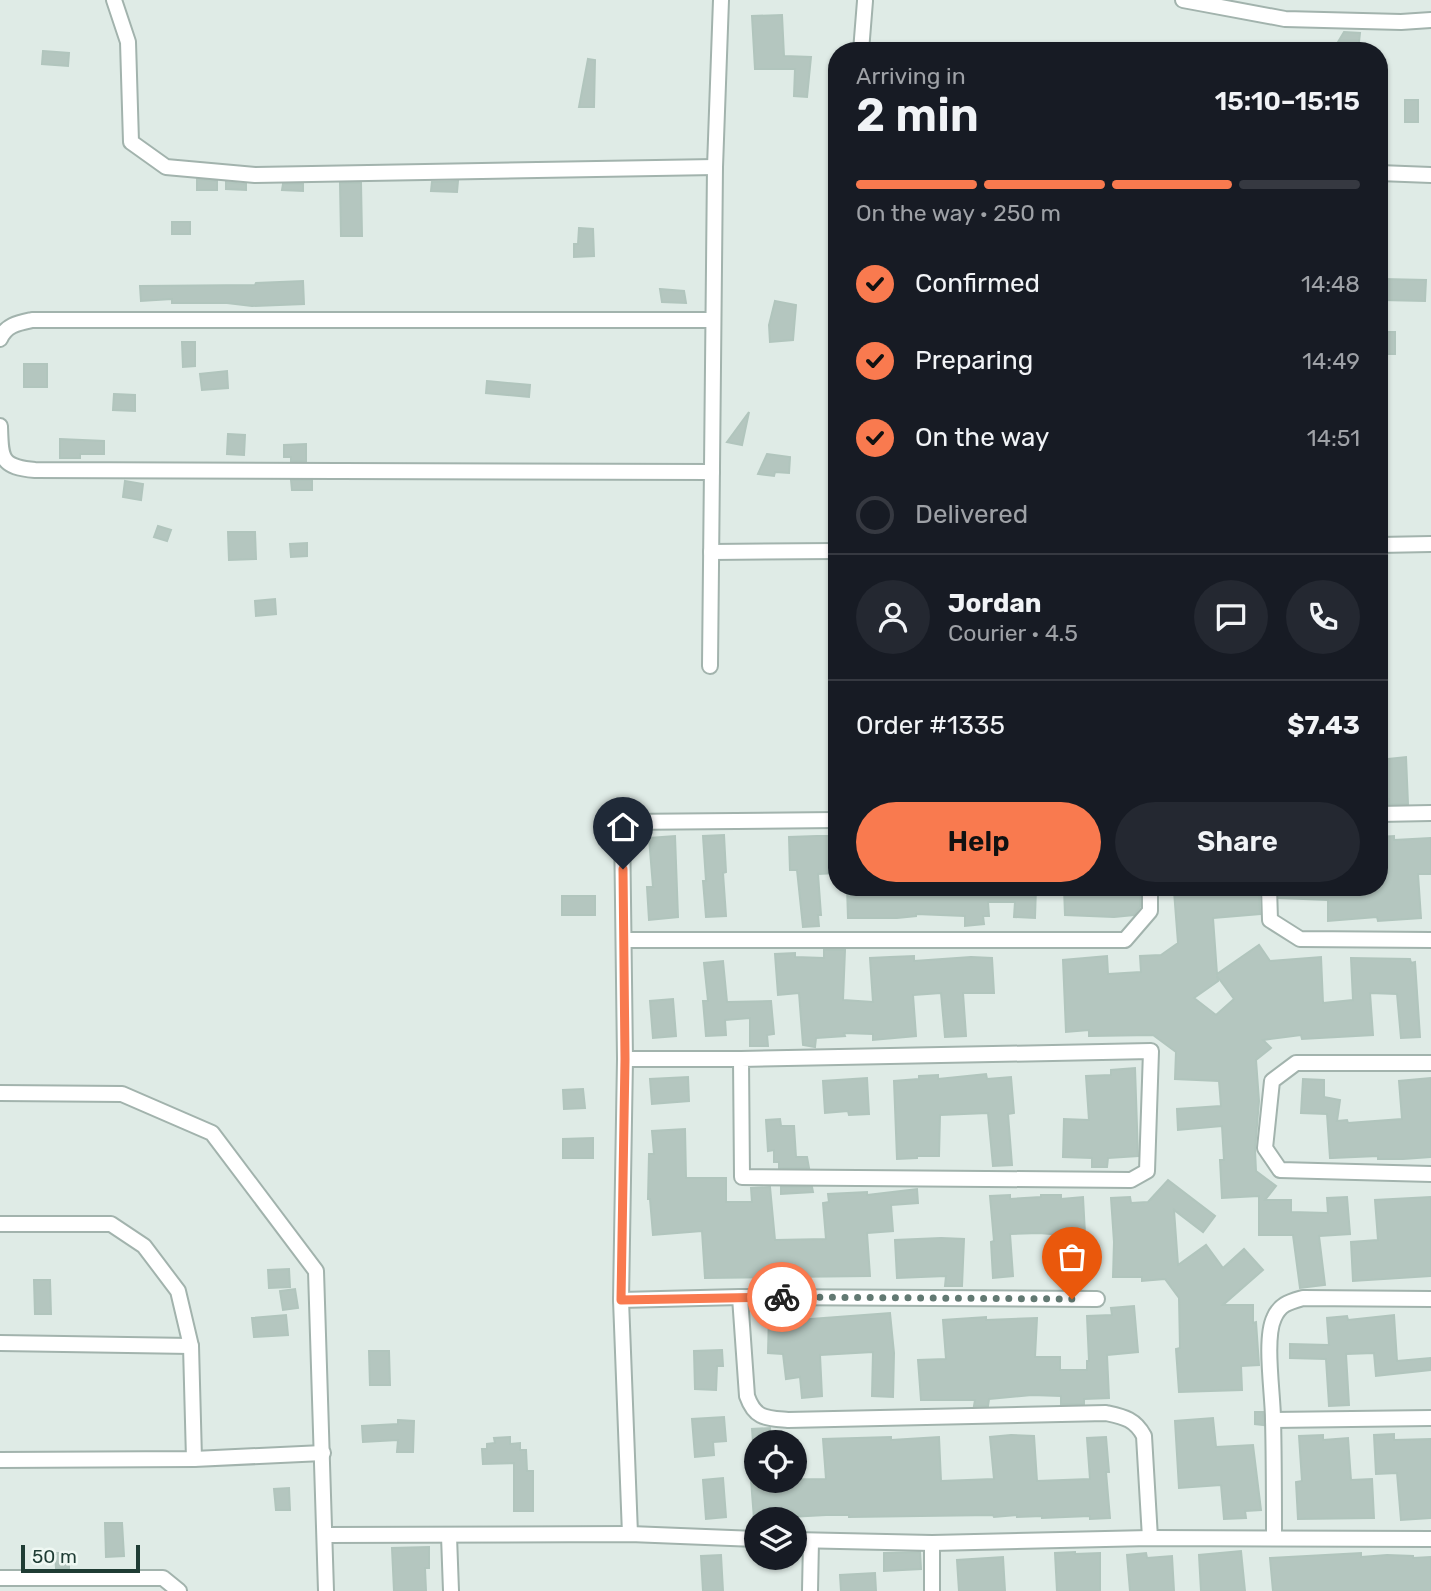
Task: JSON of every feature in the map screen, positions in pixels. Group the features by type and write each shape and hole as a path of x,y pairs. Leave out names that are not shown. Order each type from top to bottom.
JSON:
{"street":[{"path":"114,0 128,42 131,142 166,167 255,175 715,167"},
{"path":"709,666 715,167 722,0"},
{"path":"861,42 863,0"},
{"path":"1183,0 1285,19 1401,22 1431,20"},
{"path":"1388,173 1431,175"},
{"path":"0,339 3,331 14,324 32,320 713,320"},
{"path":"0,426 1,448 5,461 11,466 34,470 712,472"},
{"path":"1388,545 1431,544"},
{"path":"711,552 828,551"},
{"path":"1388,814 1431,813"},
{"path":"630,1534 621,1300 625,1059 622,822 828,820"},
{"path":"624,940 1125,940 1150,911 1150,896"},
{"path":"1269,896 1270,920 1300,939 1431,940"},
{"path":"625,1059 1151,1051 1147,1171 1131,1180 742,1177 741,1059"},
{"path":"1431,1063 1296,1063 1272,1082 1265,1148 1280,1170 1431,1174"},
{"path":"0,1094 122,1094 212,1133 316,1271 326,1591"},
{"path":"0,1224 111,1224 144,1246 177,1291 191,1346 194,1459"},
{"path":"621,1300 740,1297 1097,1299"},
{"path":"740,1297 747,1396 758,1415 788,1420 1092,1413 1125,1417 1137,1423 1144,1436 1150,1538"},
{"path":"1274,1537 1271,1326 1279,1309 1286,1303 1303,1298 1431,1299"},
{"path":"0,1343 191,1346"},
{"path":"1273,1420 1431,1418"},
{"path":"0,1460 194,1459 323,1453"},
{"path":"325,1535 630,1534 744,1539"},
{"path":"449,1536 451,1591"},
{"path":"807,1541 932,1543 1274,1537 1431,1539"},
{"path":"810,1591 811,1541"},
{"path":"932,1543 932,1591"},
{"path":"0,1578 163,1578 179,1591"}],"building":[{"path":"782,15 784,56 811,57 807,97 794,96 795,69 755,69 752,16"},
{"path":"1344,32 1360,33 1359,42 1338,42"},
{"path":"43,51 69,53 68,66 42,64"},
{"path":"588,59 595,60 594,107 579,107"},
{"path":"1405,100 1418,100 1418,122 1405,122"},
{"path":"197,179 217,181 217,190 197,190"},
{"path":"458,181 457,192 431,191 432,182"},
{"path":"226,182 246,184 246,190 226,189"},
{"path":"340,183 361,183 362,236 341,236"},
{"path":"283,184 303,184 303,191 282,190"},
{"path":"172,222 190,222 190,234 172,234"},
{"path":"579,228 593,229 594,256 574,257 574,244 578,244"},
{"path":"1388,279 1426,280 1425,301 1388,300"},
{"path":"303,281 304,304 252,306 172,303 172,299 141,301 140,286 255,285"},
{"path":"660,289 684,291 686,303 662,302"},
{"path":"775,301 796,305 793,340 770,342 769,325"},
{"path":"1388,332 1395,332 1395,354 1388,354"},
{"path":"182,342 195,342 195,366 183,367"},
{"path":"24,364 47,364 47,387 24,387"},
{"path":"227,371 228,388 202,390 200,374"},
{"path":"487,381 530,385 529,397 486,393"},
{"path":"114,394 135,395 135,411 113,410"},
{"path":"749,412 742,445 727,442"},
{"path":"228,434 245,435 244,455 227,454"},
{"path":"60,439 104,441 104,454 80,454 80,458 60,458"},
{"path":"306,444 306,461 291,461 291,457 284,457 284,445"},
{"path":"767,454 790,457 789,473 775,472 774,476 758,474"},
{"path":"291,480 312,480 312,490 292,490"},
{"path":"125,481 143,484 141,500 123,497"},
{"path":"158,526 171,530 167,541 154,537"},
{"path":"228,532 255,532 256,559 229,560"},
{"path":"307,543 307,556 291,557 290,544"},
{"path":"275,599 276,614 256,616 255,601"},
{"path":"1406,757 1408,804 1389,804 1388,759"},
{"path":"724,835 726,916 706,917 703,836"},
{"path":"675,836 678,917 649,920 647,887 653,887 649,838"},
{"path":"828,836 828,873 818,874 821,915 818,915 819,926 803,927 797,870 790,870 789,837"},
{"path":"1388,836 1394,836 1394,840 1431,838 1431,874 1418,874 1421,918 1378,921 1377,917 1328,921 1328,900 1279,898 1388,896"},
{"path":"562,896 595,896 595,915 562,915"},
{"path":"847,896 1036,896 1035,918 1014,917 1015,902 988,902 989,916 983,916 984,924 965,926 965,916 916,914 897,918 848,918"},
{"path":"1064,896 1140,896 1140,907 1134,915 1065,915"},
{"path":"1174,896 1259,896 1260,914 1213,918 1217,974 1259,945 1270,961 1321,957 1323,1003 1353,1000 1351,958 1410,959 1411,963 1415,962 1420,1037 1401,1038 1397,994 1370,993 1373,1035 1302,1039 1301,1035 1263,1040 1271,1048 1256,1060 1259,1101 1256,1171 1276,1186 1265,1200 1291,1200 1291,1212 1328,1213 1327,1198 1347,1197 1350,1234 1319,1236 1325,1285 1300,1288 1293,1235 1259,1235 1259,1196 1222,1198 1222,1126 1178,1130 1177,1109 1221,1106 1219,1081 1175,1079 1176,1052 1153,1035 1089,1036 1089,1030 1066,1032 1063,960 1107,956 1108,974 1141,972 1140,956 1161,955 1178,943","holes":["1217,976 1234,999 1216,1015 1194,998 1218,981"]},
{"path":"824,950 845,950 843,1000 873,1002 870,958 890,957 914,956 914,961 992,958 994,993 963,993 966,1036 945,1037 941,993 913,995 916,1036 873,1040 873,1034 844,1033 845,1036 816,1038 815,1047 803,1045 799,993 778,995 775,954 795,953 795,957 824,958"},
{"path":"723,961 727,1002 771,1001 774,1034 767,1035 768,1046 750,1046 750,1018 725,1020 726,1035 706,1036 703,1001 708,1001 704,963"},
{"path":"673,999 676,1036 653,1038 650,1001"},
{"path":"1135,1068 1138,1156 1108,1158 1107,1167 1092,1167 1092,1158 1063,1157 1064,1119 1089,1120 1086,1076 1111,1075 1111,1070"},
{"path":"986,1074 987,1079 1011,1077 1014,1113 1008,1114 1012,1165 993,1166 988,1113 940,1115 939,1156 897,1159 894,1081 919,1079 919,1076 938,1075 938,1079"},
{"path":"688,1077 689,1101 652,1104 650,1079"},
{"path":"867,1078 869,1114 849,1115 848,1111 825,1113 823,1081"},
{"path":"1431,1078 1431,1157 1330,1158 1327,1114 1301,1113 1303,1079 1324,1080 1324,1097 1340,1100 1337,1121 1347,1120 1348,1123 1402,1119 1399,1081"},
{"path":"583,1089 585,1108 564,1109 563,1090"},
{"path":"780,1119 781,1126 794,1126 796,1157 807,1157 809,1168 779,1168 779,1162 774,1162 774,1150 768,1151 766,1120"},
{"path":"685,1129 686,1178 726,1178 726,1202 752,1202 751,1188 770,1187 775,1240 826,1239 823,1203 829,1202 828,1194 867,1192 867,1195 917,1189 918,1203 891,1205 893,1231 867,1233 870,1276 705,1278 702,1231 653,1235 648,1199 649,1154 654,1154 652,1131"},
{"path":"593,1138 593,1158 563,1158 563,1139"},
{"path":"1168,1180 1215,1216 1203,1232 1174,1210 1178,1265 1206,1245 1223,1268 1244,1249 1263,1270 1223,1305 1253,1305 1259,1365 1241,1366 1242,1390 1179,1392 1176,1349 1180,1348 1179,1298 1165,1279 1142,1281 1142,1277 1113,1277 1111,1198 1130,1197 1131,1203 1148,1202"},
{"path":"781,1187 812,1187 813,1192 781,1194"},
{"path":"1010,1195 1010,1199 1041,1195 1061,1195 1061,1199 1083,1197 1083,1276 1065,1277 1062,1235 1039,1233 1010,1234 1013,1276 993,1278 991,1242 994,1241 990,1196"},
{"path":"1431,1197 1431,1276 1353,1281 1351,1242 1378,1240 1375,1200"},
{"path":"964,1239 962,1286 945,1286 946,1276 897,1278 895,1240"},
{"path":"289,1269 290,1287 269,1288 268,1270"},
{"path":"34,1280 50,1280 51,1314 35,1314"},
{"path":"295,1289 298,1308 283,1310 280,1291"},
{"path":"1134,1306 1138,1352 1107,1355 1109,1398 1084,1399 1084,1404 1061,1404 1061,1396 1032,1395 989,1399 988,1406 974,1406 975,1400 921,1400 918,1360 946,1359 943,1320 1037,1318 1035,1357 1060,1357 1060,1370 1087,1370 1087,1316 1112,1315 1111,1308"},
{"path":"890,1313 894,1353 893,1397 872,1396 873,1352 820,1355 822,1396 802,1398 800,1377 786,1379 783,1354 768,1353 769,1315 798,1316 797,1320"},
{"path":"286,1315 288,1335 254,1337 252,1318"},
{"path":"1394,1315 1397,1361 1431,1358 1431,1370 1376,1376 1374,1353 1346,1354 1349,1405 1329,1406 1326,1359 1290,1358 1290,1344 1329,1345 1327,1318 1347,1316 1348,1320"},
{"path":"722,1350 723,1366 717,1366 716,1390 695,1389 694,1351"},
{"path":"369,1351 389,1351 390,1385 370,1385"},
{"path":"1255,1412 1263,1412 1264,1425 1255,1424"},
{"path":"724,1417 726,1441 713,1442 714,1455 695,1457 692,1419"},
{"path":"1213,1418 1216,1447 1253,1445 1261,1510 1245,1511 1246,1518 1224,1519 1221,1485 1179,1488 1175,1421"},
{"path":"398,1420 414,1421 413,1452 397,1452 398,1440 363,1442 362,1426 398,1424"},
{"path":"1394,1434 1394,1440 1431,1439 1431,1518 1401,1520 1397,1473 1376,1474 1374,1435"},
{"path":"1323,1435 1323,1440 1348,1438 1351,1480 1372,1479 1374,1518 1298,1519 1296,1482 1302,1481 1299,1436"},
{"path":"1034,1436 1037,1481 1090,1479 1087,1438 1106,1437 1110,1518 1042,1518 1017,1515 807,1516 807,1507 753,1507 752,1493 807,1493 807,1479 826,1479 823,1439 891,1437 891,1440 939,1437 941,1481 994,1479 990,1437"},
{"path":"510,1437 510,1444 520,1443 520,1450 526,1450 527,1471 533,1471 533,1511 514,1511 514,1463 483,1464 482,1449 487,1449 487,1444 495,1443 494,1438"},
{"path":"723,1478 726,1517 706,1519 703,1480"},
{"path":"289,1488 290,1510 276,1510 274,1489"},
{"path":"105,1523 122,1523 124,1556 106,1557"},
{"path":"429,1547 429,1568 425,1568 426,1591 394,1591 392,1548"},
{"path":"1241,1551 1245,1591 1201,1591 1199,1555"},
{"path":"920,1552 921,1569 884,1571 884,1553"},
{"path":"55,1553 69,1553 69,1568 56,1568"},
{"path":"1055,1553 1100,1553 1100,1591 1057,1591"},
{"path":"1146,1553 1147,1558 1172,1556 1174,1591 1130,1591 1127,1555"},
{"path":"1361,1553 1361,1557 1431,1557 1431,1591 1273,1591 1270,1558"},
{"path":"721,1555 723,1591 703,1591 701,1556"},
{"path":"1003,1557 1005,1591 959,1591 957,1560"},
{"path":"875,1573 876,1591 841,1591 840,1575"}],"way so far":[{"path":"782,1297 1072,1299"}],"route":[{"path":"623,869 625,1059 621,1300 782,1297"}]}
